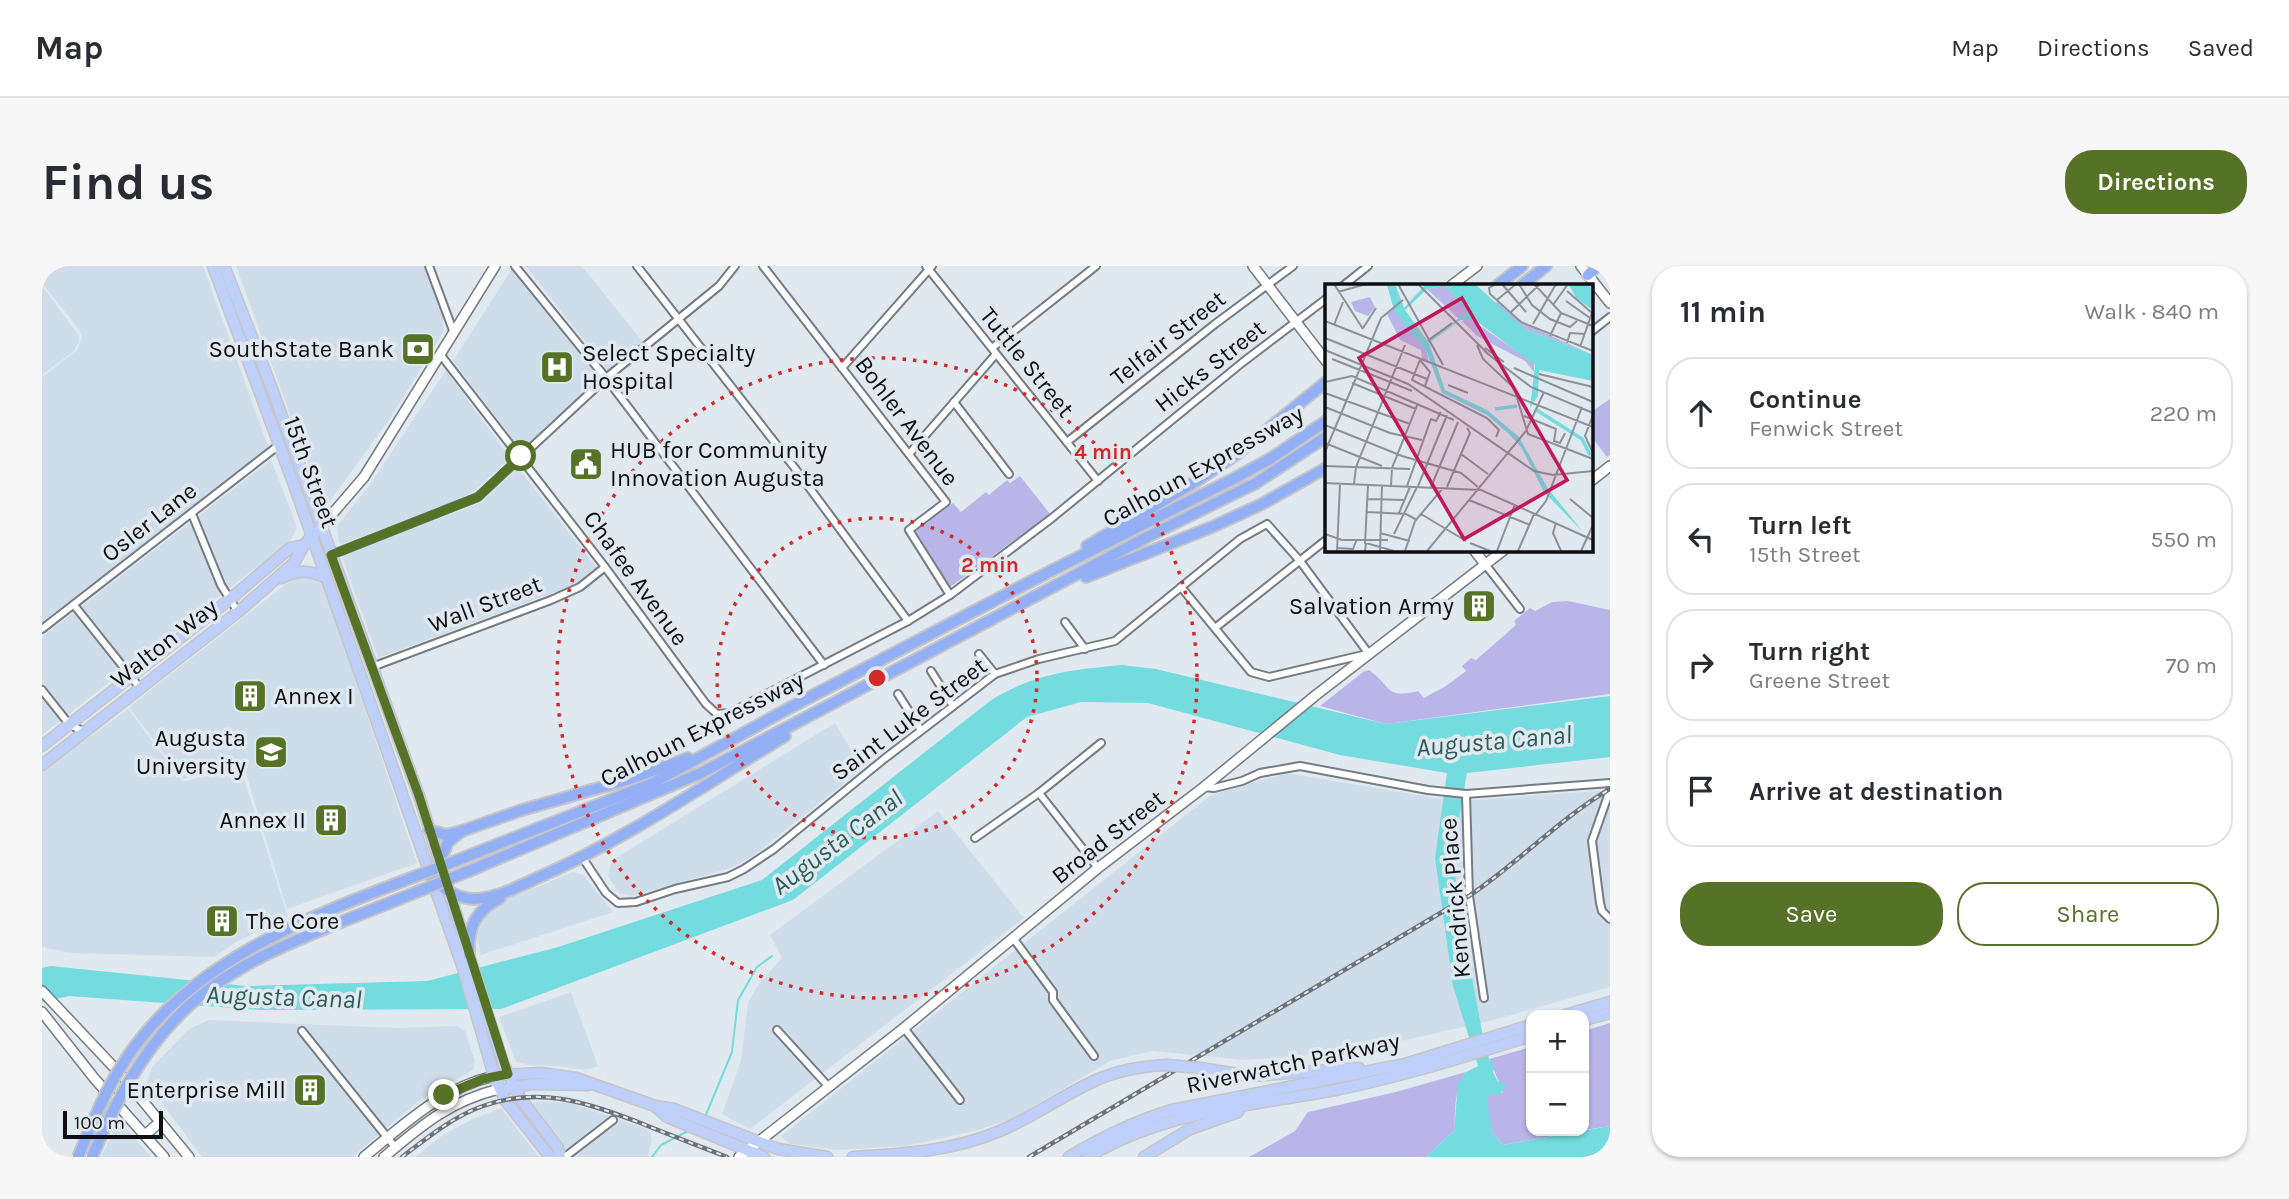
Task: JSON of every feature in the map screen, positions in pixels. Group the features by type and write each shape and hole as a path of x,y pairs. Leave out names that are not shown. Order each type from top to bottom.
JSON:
{"highway":[{"path":"1499,284 1522,266"},
{"path":"1585,271 1597,266"},
{"path":"1523,284 1544,268"},
{"path":"972,612 1195,482 1237,454 1325,383"},
{"name":"Calhoun Expressway","path":"78,1157 120,1068 154,1024 187,991 223,965 293,928 653,783 972,612 1235,478 1279,453 1325,422"},
{"name":"Calhoun Expressway","path":"92,1157 122,1092 149,1051 181,1014 223,978 258,957 701,773 1031,598 1256,483 1325,437"},
{"path":"1031,598 1212,527 1262,504 1325,469"},
{"path":"461,831 448,842 432,880 456,895 475,899 491,897 582,858 616,839 874,681"},
{"path":"429,830 446,835 461,831 522,810 630,779 726,743"},
{"path":"469,954 468,937 476,918 489,903 510,890"}],"main road":[{"name":"15th Street","path":"213,266 312,537 432,880 469,970 482,1010 514,1087 528,1110 558,1148 560,1157"},
{"name":"15th Street","path":"225,266 271,386 429,830 469,954 469,970"},
{"name":"Walton Way","path":"43,762 238,612 294,563 304,545 364,477 495,266"},
{"path":"1254,266 1325,360"},
{"path":"1453,284 1478,266"},
{"path":"1585,271 1610,303"},
{"path":"1592,480 1610,466"},
{"name":"Walton Way","path":"42,746 229,600 290,548 304,545"},
{"path":"1475,551 1485,564"},
{"name":"Broad Street","path":"743,1154 904,1028 1098,868 1503,551"},
{"path":"261,592 290,574 307,571 326,578"},
{"path":"42,991 136,1092 189,1157"},
{"path":"1582,1010 1610,1002"},
{"name":"15th Street","path":"482,1010 479,1030 499,1089 518,1118 550,1157"},
{"path":"42,1012 164,1157"},
{"path":"1589,1019 1610,1013"},
{"name":"Riverwatch Parkway","path":"1088,1157 1138,1131 1162,1123 1226,1108 1374,1082 1433,1060 1526,1033"},
{"name":"Riverwatch Parkway","path":"1069,1157 1128,1125 1172,1110 1405,1063 1433,1060"},
{"path":"853,1157 936,1150 998,1132 1033,1116 1094,1081 1140,1066 1167,1065 1262,1076 1405,1063"},
{"path":"364,1157 430,1104 463,1086 508,1074 576,1077 655,1106 743,1154 764,1157"},
{"path":"384,1157 453,1104 499,1089 531,1084 592,1085"},
{"path":"1144,1157 1190,1129 1218,1118 1292,1097"},
{"path":"670,1113 721,1126 778,1149 827,1157"},
{"path":"145,1135 160,1122"}],"street":[{"path":"429,266 453,333"},
{"path":"515,266 606,378 824,665"},
{"path":"637,266 794,467 908,621"},
{"path":"331,555 478,497 606,378 719,286 735,266"},
{"name":"Bohler Avenue","path":"763,266 946,502 909,530 950,595"},
{"path":"909,454 994,351 1096,266"},
{"name":"Telfair Street","path":"1067,443 1214,324 1293,266"},
{"path":"1345,284 1368,266"},
{"path":"842,368 929,267"},
{"name":"Tuttle Street","path":"929,267 1098,481"},
{"name":"Hicks Street","path":"730,713 908,621 950,595 1325,300"},
{"path":"1592,331 1610,317"},
{"name":"Chafee Avenue","path":"440,354 521,456 706,704 717,714 730,713"},
{"path":"954,401 1009,474"},
{"name":"Osler Lane","path":"42,629 279,445"},
{"path":"192,514 229,600 238,612"},
{"name":"Saint Luke Street","path":"582,858 598,883 618,903 636,902 675,889 728,877 774,849 995,674 1039,659 1115,641 1240,539 1267,524 1300,561"},
{"path":"1215,628 1325,541"},
{"path":"1181,587 1251,672 1269,677 1369,654 1300,561"},
{"path":"1485,564 1520,609"},
{"name":"Wall Street","path":"372,667 554,599 580,587 605,567"},
{"path":"74,605 140,688"},
{"path":"1065,622 1085,649"},
{"path":"979,654 995,674"},
{"path":"931,671 953,706"},
{"path":"42,690 69,724 84,732"},
{"path":"898,694 921,730"},
{"path":"975,838 1039,793 1101,743"},
{"path":"1204,786 1214,788 1257,774 1300,766 1466,794 1610,783"},
{"path":"1610,790 1592,841 1600,903 1602,911 1610,919"},
{"path":"1039,793 1098,868"},
{"name":"Kendrick Place","path":"1466,794 1469,895 1483,998"},
{"path":"1013,938 1053,992 1053,1000 1094,1056"},
{"path":"904,1028 960,1100"},
{"path":"777,1030 828,1086"},
{"path":"302,1031 395,1147"},
{"path":"565,1157 613,1120"}],"shaded area":[{"path":"46,266 203,266 269,449 42,622 42,377 77,350 82,337 79,329 42,283 42,269"},
{"path":"236,266 424,266 445,319 442,320 444,331 391,417 330,501 322,503"},
{"path":"526,266 582,266 642,341 608,371"},
{"path":"512,269 600,378 521,450 453,361"},
{"path":"42,286 79,336 79,342 73,352 42,375"},
{"path":"446,370 510,458 473,492 456,501 339,543 337,526 369,486"},
{"path":"1610,399 1610,455 1607,457 1592,437 1592,411"},
{"path":"271,460 296,524 290,541 42,735 42,637"},
{"path":"518,468 596,567 574,585 378,658 341,554 483,501"},
{"path":"1020,476 1050,514 950,587 916,531 953,503 961,512 986,492 989,495 1007,480 1010,483"},
{"name":"Augusta University","path":"314,577 323,584 417,863 287,909 245,770 235,764 183,779 129,707 286,584 296,578"},
{"path":"1568,601 1610,610 1610,694 1386,724 1320,706 1369,670 1390,690 1399,693 1418,691 1424,698 1466,671 1462,666 1471,658 1476,660 1516,625 1514,621 1530,608 1535,611 1552,602"},
{"path":"128,709 183,782 227,769 236,770 244,779 288,917 236,942 214,957 71,953 42,947 42,772"},
{"path":"835,723 862,769 753,856 731,868 631,896 619,893 608,876 611,861"},
{"path":"1287,773 1441,799 1474,800 1610,790 1610,987 1490,1021 1352,1052 1245,1060 1152,1051 1110,1061 1016,1117 979,1130 906,1146 837,1150 790,1144 781,1136 1211,795"},
{"path":"938,811 1024,918 750,1129 722,1114 741,1061 748,1003 758,985 782,958 770,935"},
{"path":"573,872 583,875 613,912 481,955 476,936 487,912 498,903"},
{"path":"571,992 598,1066 585,1070 516,1062 499,1017"},
{"path":"209,1020 398,1028 457,1026 465,1031 475,1061 473,1070 421,1099 352,1157 202,1157 147,1083 152,1067 189,1029"},
{"path":"1610,1023 1610,1126 1589,1129 1589,1073 1589,1029"},
{"path":"1526,1048 1526,1136 1553,1136 1503,1145 1492,1133 1486,1099 1491,1094 1503,1092 1489,1059"},
{"path":"1466,1072 1457,1092 1455,1130 1426,1157 1249,1157 1295,1131 1308,1112 1396,1092"},
{"path":"538,1101 571,1103 644,1128 650,1132 652,1139 648,1157 571,1157 531,1104"},
{"path":"501,1108 539,1157 415,1157 443,1135"},
{"path":"119,1120 151,1157 101,1157"}],"water":[{"name":"Augusta Canal","path":"1122,665 1156,669 1386,724 1610,696 1610,757 1467,773 1453,852 1458,902 1482,1031 1489,1059 1494,1067 1493,1072 1498,1082 1503,1082 1506,1088 1499,1094 1491,1094 1487,1099 1492,1133 1503,1145 1554,1136 1589,1136 1589,1130 1610,1126 1610,1157 1426,1157 1455,1130 1457,1085 1466,1072 1478,1066 1453,986 1435,858 1447,773 1340,755 1148,703 1081,702 1027,717 793,900 501,1009 261,1010 69,996 42,1002 42,968 51,966 246,986 427,981 555,948 762,880 990,701 1022,684 1053,674"}],"waterway":[{"path":"705,1117 732,1052 738,1000 757,967 772,956"},
{"path":"652,1157 661,1145 690,1130"}],"railway":[{"path":"1029,1157 1469,896 1573,814 1610,789"},
{"path":"402,1157 440,1128 461,1116 483,1106 524,1097 562,1099 599,1108 727,1157"}],"place":[{"name":"SouthState Bank","path":"418,349"},
{"name":"Select Specialty Hospital","path":"557,367"},
{"name":"HUB for Community Innovation Augusta","path":"586,464"},
{"name":"Salvation Army","path":"1479,606"},
{"name":"Annex I","path":"250,696"},
{"name":"Augusta University","path":"271,752"},
{"name":"Annex II","path":"331,820"},
{"name":"The Core","path":"222,921"},
{"name":"Enterprise Mill","path":"310,1090"}],"route":[{"path":"444,1095 483,1079 508,1074 419,796 331,555 478,497 521,456"}]}
